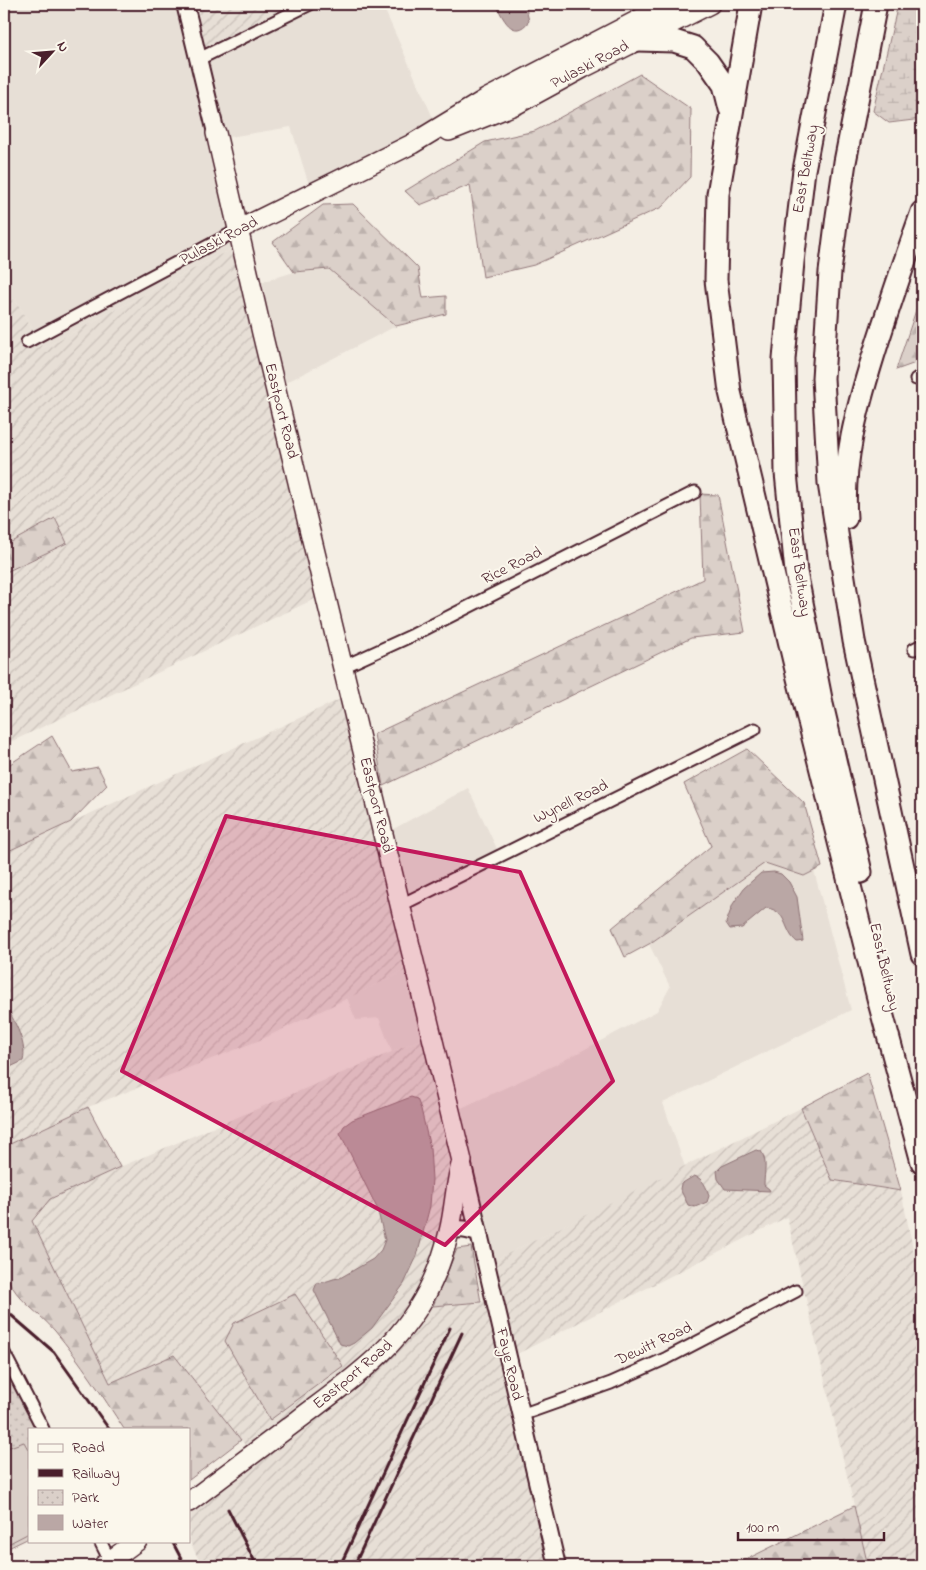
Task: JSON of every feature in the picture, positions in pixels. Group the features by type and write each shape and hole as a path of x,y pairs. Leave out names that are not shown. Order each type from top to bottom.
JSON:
{"highway":[{"path":"751,4 718,194 716,280 730,392 798,678 922,1162"},
{"name":"East Beltway","path":"836,4 804,170 794,253 784,359 786,473 796,572 822,704 922,1131"},
{"path":"876,4 845,162 837,216 830,272 823,378 829,483 854,641 922,954"},
{"path":"638,40 674,41 692,47 708,62 724,85 731,113"},
{"path":"854,641 844,497 849,446 863,389 891,299 922,212"}],"main road":[{"name":"Pulaski Road","path":"412,144 464,126 517,104 710,4"},
{"name":"Pulaski Road","path":"238,230 412,144 486,99 666,5"},
{"name":"Eastport Road","path":"190,1501 352,1380 389,1346 403,1330 423,1301 436,1272 449,1231 457,1177 462,1161 216,132"},
{"path":"107,1564 136,1542"}],"street":[{"name":"Eastport Road","path":"185,4 216,132"},
{"path":"199,59 310,4"},
{"name":"Pulaski Road","path":"27,342 238,230"},
{"name":"Rice Road","path":"343,667 413,635 695,492"},
{"name":"Wynell Road","path":"401,905 755,729"},
{"name":"Faye Road","path":"462,1161 556,1566"},
{"path":"449,1231 460,1228 479,1234"},
{"name":"Dewitt Road","path":"522,1415 611,1382 667,1358 796,1291"},
{"path":"4,1352 42,1428"},
{"path":"100,1542 107,1564"}],"highlighted area":[{"path":"226,816 520,872 613,1081 445,1245 122,1071"}],"shaded area":[{"path":"4,4 179,4 233,248 43,348 15,299 4,304"},
{"path":"198,4 296,4 202,52"},
{"path":"296,4 382,4 434,120 417,131 309,185 291,127 223,138 202,52"},
{"path":"233,248 321,596 4,745 4,573 67,543 55,519 4,546 4,304 15,299 43,348"},
{"path":"329,268 396,326 281,385 266,316 265,293 262,282 294,272"},
{"path":"345,697 411,968 260,1040 88,1107 8,1145 4,1142 4,853"},
{"path":"468,788 499,853 405,900 388,832"},
{"path":"765,863 804,876 814,871 851,1010 663,1103 685,1167 491,1262 457,1110 557,1064 657,1011 670,987 649,944"},
{"path":"411,968 427,1037 392,1052 379,1018 356,1020 347,998"},
{"path":"427,1037 450,1147 450,1182 446,1218 427,1277 394,1334 249,1450 174,1355 110,1383 32,1221 50,1199 120,1167"},
{"path":"801,1108 832,1180 901,1191 922,1291 922,1566 868,1566 787,1217 513,1356 491,1262"},
{"path":"490,1301 551,1566 202,1566 190,1542 190,1508 425,1307"}],"green space":[{"path":"898,4 922,4 922,119 889,123 873,111"},
{"path":"640,74 691,109 690,177 662,207 534,265 483,277 470,185 420,205 405,191 485,142 535,131"},
{"path":"353,204 418,268 423,298 446,296 446,314 396,326 329,269 294,272 273,242 323,205"},
{"path":"922,292 921,361 896,370"},
{"path":"700,494 718,495 745,632 691,638 383,786 374,734 703,579"},
{"path":"55,518 67,543 4,573 4,546"},
{"path":"52,736 72,772 98,767 107,785 71,822 4,853 4,768"},
{"path":"747,749 804,803 822,867 804,876 765,863 649,944 625,957 612,928 711,846 684,784"},
{"path":"867,1073 901,1191 832,1180 801,1108"},
{"path":"88,1107 120,1167 50,1199 32,1221 110,1383 174,1355 241,1440 190,1479 190,1428 123,1428 65,1343 49,1324 22,1300 7,1277 4,1276 4,1142 8,1145"},
{"path":"471,1247 481,1302 433,1306 457,1249"},
{"path":"295,1294 343,1366 270,1420 225,1341 234,1323"},
{"path":"4,1362 37,1428 28,1428 28,1538 4,1550"},
{"path":"24,1442 28,1449 28,1534 4,1546 4,1449"},
{"path":"854,1506 868,1566 733,1566"}],"water":[{"path":"496,4 525,4 529,21 523,27 513,28 505,21"},
{"path":"774,872 781,874 789,882 797,897 803,941 797,942 789,932 782,917 773,910 766,908 742,928 730,929 726,923 733,904 744,888 761,873"},
{"path":"4,1000 21,1038 24,1054 23,1061 4,1070"},
{"path":"411,1097 417,1099 421,1109 430,1148 432,1179 430,1206 417,1256 404,1284 372,1328 348,1346 340,1344 314,1290 317,1283 340,1278 373,1259 381,1250 385,1240 377,1208 340,1133 344,1126 352,1120"},
{"path":"756,1150 761,1151 763,1155 765,1163 764,1185 770,1191 725,1189 718,1179 717,1171 722,1166"},
{"path":"694,1176 702,1181 709,1196 707,1202 695,1207 688,1205 680,1189 681,1184"}],"railway":[{"path":"4,1309 54,1352 108,1428"},
{"path":"340,1566 450,1328"},
{"path":"354,1566 462,1333"},
{"path":"228,1509 257,1566"},
{"path":"173,1542 185,1566"}]}
